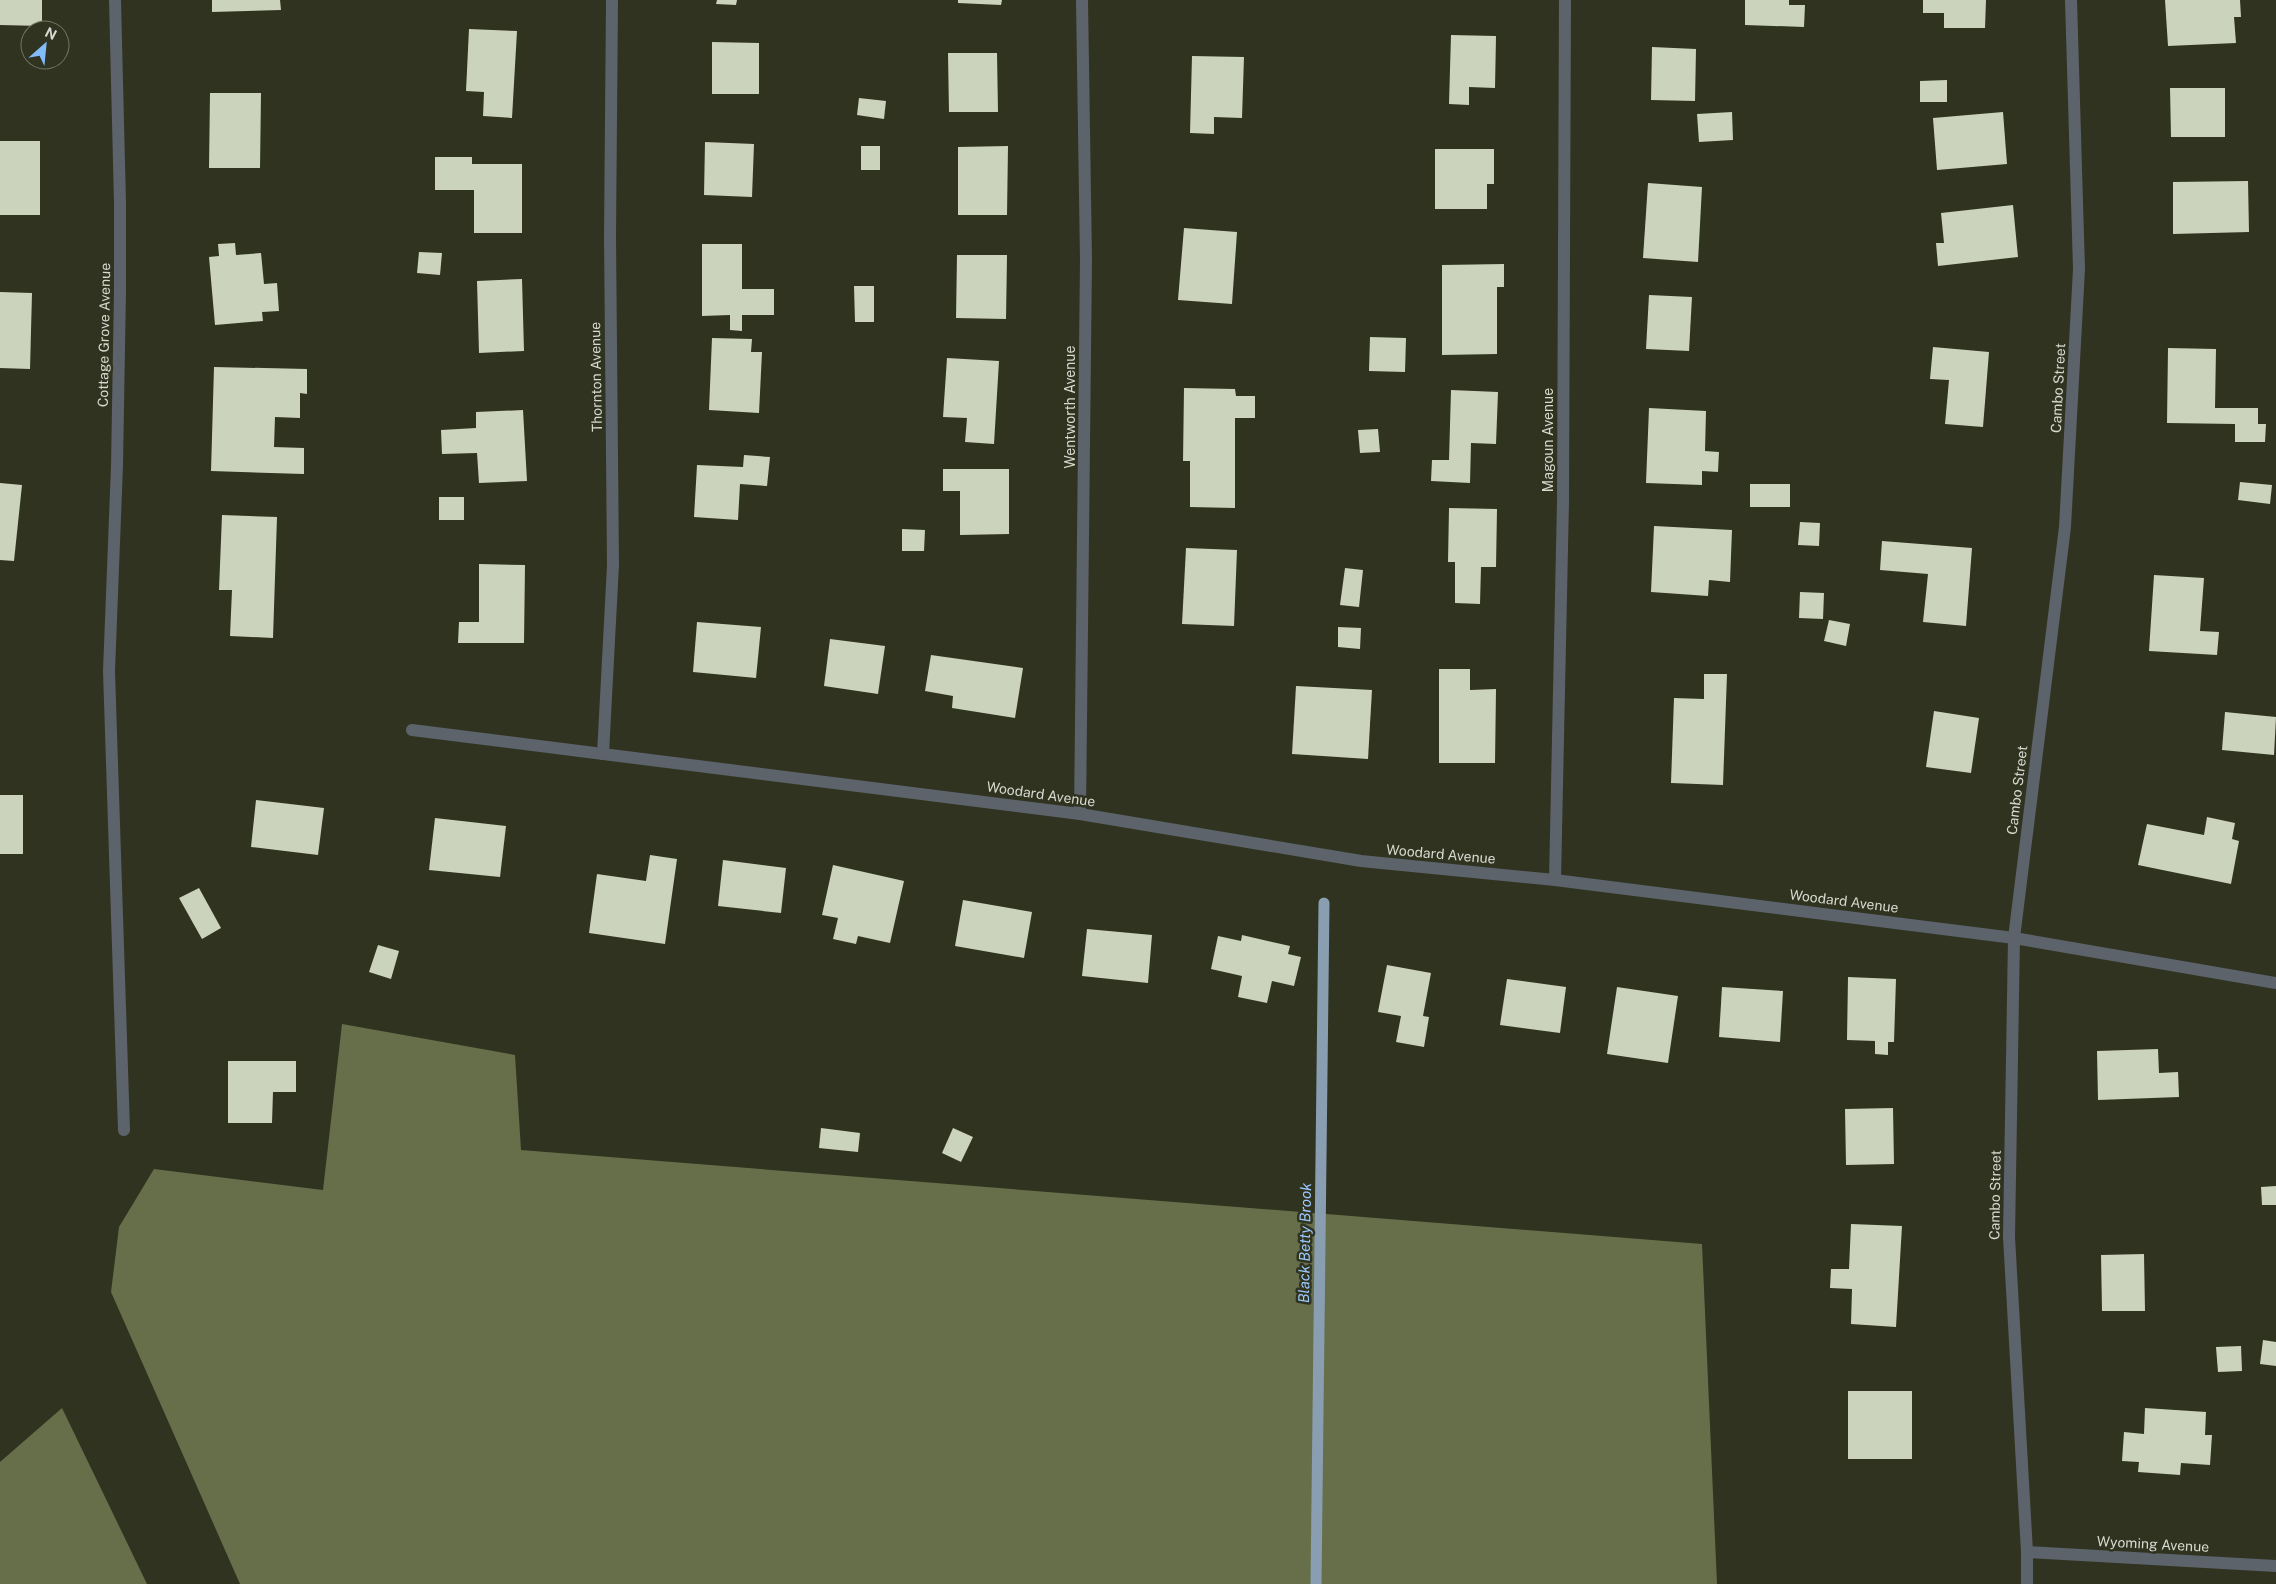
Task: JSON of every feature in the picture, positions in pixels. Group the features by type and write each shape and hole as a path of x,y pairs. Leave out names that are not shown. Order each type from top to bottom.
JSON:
{"street":[{"name":"Cottage Grove Avenue","path":"115,0 120,290 117,466 109,671 124,1130"},
{"name":"Thornton Avenue","path":"603,754 613,565 610,247 612,0"},
{"name":"Wentworth Avenue","path":"1080,814 1086,270 1082,0"},
{"name":"Magoun Avenue","path":"1555,880 1563,491 1566,0"},
{"name":"Cambo Street","path":"2027,1584 2027,1552 2009,1237 2014,938 2065,527 2079,269 2071,0"},
{"name":"Woodard Avenue","path":"412,730 1080,814 1361,861 1555,880 2014,938 2276,983"},
{"name":"Wyoming Avenue","path":"2027,1552 2276,1566"}],"green space":[{"path":"342,1024 515,1055 521,1150 1702,1244 1717,1584 240,1584 111,1292 119,1227 154,1169 323,1190"},
{"path":"62,1408 147,1584 0,1584 0,1462"}],"building":[{"path":"0,0 42,0 42,20 20,20 20,25 0,25"},
{"path":"212,0 280,0 281,10 212,12"},
{"path":"717,0 737,0 736,5 716,4"},
{"path":"958,0 1002,0 1001,5 958,3"},
{"path":"1745,0 1789,0 1789,5 1805,5 1804,27 1745,25"},
{"path":"1923,0 1986,0 1985,28 1944,28 1944,13 1923,13"},
{"path":"2165,0 2240,0 2241,17 2234,17 2236,43 2168,46"},
{"path":"469,29 517,31 512,118 483,116 484,92 466,91"},
{"path":"1451,35 1496,36 1495,88 1469,87 1469,105 1449,104"},
{"path":"712,42 759,43 759,94 712,94"},
{"path":"1652,47 1696,49 1695,101 1651,100"},
{"path":"948,53 997,53 998,112 949,112"},
{"path":"1192,56 1244,57 1242,118 1214,117 1214,134 1190,133"},
{"path":"1947,80 1947,102 1920,102 1920,81"},
{"path":"2170,88 2225,88 2225,137 2171,137"},
{"path":"210,93 261,93 260,168 209,168"},
{"path":"859,98 886,101 884,119 857,115"},
{"path":"1732,112 1733,140 1699,142 1697,114"},
{"path":"2003,112 2007,164 1937,170 1933,118"},
{"path":"0,141 40,141 40,215 0,215"},
{"path":"705,142 754,144 752,197 704,195"},
{"path":"861,146 880,146 880,170 861,170"},
{"path":"1008,146 1007,215 958,215 958,147"},
{"path":"1435,149 1494,149 1494,184 1487,184 1487,209 1435,209"},
{"path":"435,157 472,157 472,164 522,164 522,233 474,233 474,190 435,190"},
{"path":"2248,181 2249,232 2173,234 2173,182"},
{"path":"1648,183 1702,187 1698,262 1643,258"},
{"path":"2013,205 2018,257 1938,266 1936,243 1944,243 1941,213"},
{"path":"1184,228 1237,232 1232,304 1178,300"},
{"path":"235,243 236,255 261,253 264,284 277,283 279,311 262,312 263,321 215,325 209,257 219,256 218,244"},
{"path":"702,244 742,244 742,289 774,289 774,315 742,315 742,331 730,330 730,315 702,316"},
{"path":"419,252 442,253 440,275 417,273"},
{"path":"957,255 1007,255 1006,319 956,318"},
{"path":"1504,264 1504,287 1497,287 1497,354 1442,355 1442,265"},
{"path":"522,279 524,351 479,353 477,281"},
{"path":"854,286 874,286 874,322 855,322"},
{"path":"0,292 32,293 30,369 0,368"},
{"path":"1649,295 1692,297 1689,351 1646,349"},
{"path":"1370,337 1406,338 1405,372 1369,371"},
{"path":"712,338 752,339 751,352 762,352 759,413 709,410"},
{"path":"1933,347 1989,352 1983,427 1945,424 1949,380 1930,379"},
{"path":"2168,348 2216,349 2215,408 2258,408 2258,424 2266,424 2265,442 2235,442 2235,424 2167,423"},
{"path":"947,358 999,361 994,444 965,442 967,418 943,417"},
{"path":"214,367 307,369 307,394 300,393 300,418 275,417 274,447 304,448 304,474 211,471"},
{"path":"1184,388 1235,389 1236,396 1255,396 1255,418 1235,418 1235,508 1190,507 1190,461 1183,461"},
{"path":"1451,390 1498,392 1496,444 1471,443 1470,483 1431,481 1432,460 1449,460"},
{"path":"1649,408 1706,411 1705,451 1719,452 1718,472 1702,471 1702,485 1646,483"},
{"path":"523,410 527,481 479,483 477,453 442,454 441,430 476,428 476,412"},
{"path":"1378,429 1380,452 1360,453 1358,430"},
{"path":"744,455 770,457 767,486 740,484 738,520 694,517 697,465 743,467"},
{"path":"943,469 1009,469 1009,534 960,535 960,491 943,491"},
{"path":"2240,482 2272,485 2270,504 2238,500"},
{"path":"0,483 22,485 14,561 0,560"},
{"path":"1750,484 1790,484 1790,507 1750,507"},
{"path":"439,497 464,497 464,520 439,520"},
{"path":"1449,508 1497,509 1496,567 1481,567 1480,604 1455,603 1455,562 1448,562"},
{"path":"222,515 277,517 273,638 230,636 232,590 219,590"},
{"path":"1800,522 1820,523 1819,546 1798,545"},
{"path":"1654,526 1732,530 1730,582 1709,580 1708,596 1651,592"},
{"path":"902,529 925,530 924,551 902,551"},
{"path":"1882,541 1972,548 1966,626 1923,622 1928,574 1880,570"},
{"path":"1186,548 1237,550 1234,626 1182,624"},
{"path":"479,564 525,565 524,643 458,643 459,622 479,622"},
{"path":"1345,568 1363,570 1359,607 1340,605"},
{"path":"2154,575 2204,578 2200,631 2219,632 2217,655 2149,651"},
{"path":"1800,592 1824,593 1823,619 1799,618"},
{"path":"1829,620 1850,624 1846,646 1824,641"},
{"path":"697,622 761,627 756,678 693,672"},
{"path":"1338,627 1361,628 1360,649 1338,647"},
{"path":"830,639 885,646 878,694 824,686"},
{"path":"931,655 1023,668 1015,718 952,708 953,696 925,691"},
{"path":"1439,669 1470,669 1470,690 1496,689 1495,763 1439,763"},
{"path":"1704,674 1727,674 1723,785 1671,783 1674,698 1704,699"},
{"path":"1296,686 1372,690 1368,759 1292,754"},
{"path":"1934,711 1979,718 1971,773 1926,767"},
{"path":"2225,712 2276,717 2274,755 2222,750"},
{"path":"0,795 23,795 23,854 0,854"},
{"path":"256,800 324,808 318,855 251,847"},
{"path":"2207,817 2235,823 2232,839 2239,841 2231,884 2138,865 2147,824 2204,835"},
{"path":"435,818 506,826 500,877 429,870"},
{"path":"650,855 677,859 665,944 589,933 597,874 646,881"},
{"path":"723,860 786,868 781,913 718,906"},
{"path":"833,865 904,881 890,943 858,936 856,944 833,939 838,918 822,915"},
{"path":"199,888 221,928 202,939 179,898"},
{"path":"963,900 1032,912 1024,958 955,946"},
{"path":"1087,929 1152,935 1148,983 1082,976"},
{"path":"1242,935 1290,946 1288,954 1301,957 1294,986 1272,981 1267,1003 1238,997 1242,976 1211,969 1218,936 1241,941"},
{"path":"378,945 399,951 391,979 369,972"},
{"path":"1387,965 1431,973 1423,1016 1429,1017 1424,1047 1396,1042 1401,1016 1378,1012"},
{"path":"1848,977 1896,979 1894,1042 1888,1042 1888,1055 1875,1054 1875,1041 1847,1040"},
{"path":"1507,979 1566,987 1560,1033 1500,1025"},
{"path":"1617,987 1678,996 1668,1063 1607,1054"},
{"path":"1722,987 1783,991 1780,1042 1719,1037"},
{"path":"2158,1049 2159,1073 2178,1072 2179,1097 2098,1100 2097,1051"},
{"path":"228,1061 296,1061 296,1092 273,1092 272,1123 228,1123"},
{"path":"1893,1108 1894,1164 1846,1165 1845,1109"},
{"path":"821,1128 860,1133 858,1152 819,1148"},
{"path":"953,1128 973,1137 961,1162 942,1153"},
{"path":"2276,1186 2276,1205 2262,1205 2261,1187"},
{"path":"1851,1224 1902,1226 1896,1327 1851,1324 1852,1289 1830,1288 1831,1269 1849,1269"},
{"path":"2144,1254 2145,1311 2102,1311 2101,1255"},
{"path":"2263,1340 2276,1342 2276,1366 2260,1364"},
{"path":"2241,1346 2242,1371 2218,1372 2216,1347"},
{"path":"1848,1391 1912,1391 1912,1459 1848,1459"},
{"path":"2145,1408 2206,1412 2205,1435 2212,1435 2210,1465 2181,1463 2180,1475 2138,1472 2139,1462 2122,1461 2124,1432 2144,1434"}],"waterway":[{"name":"Black Betty Brook","path":"1316,1584 1324,903"}]}
